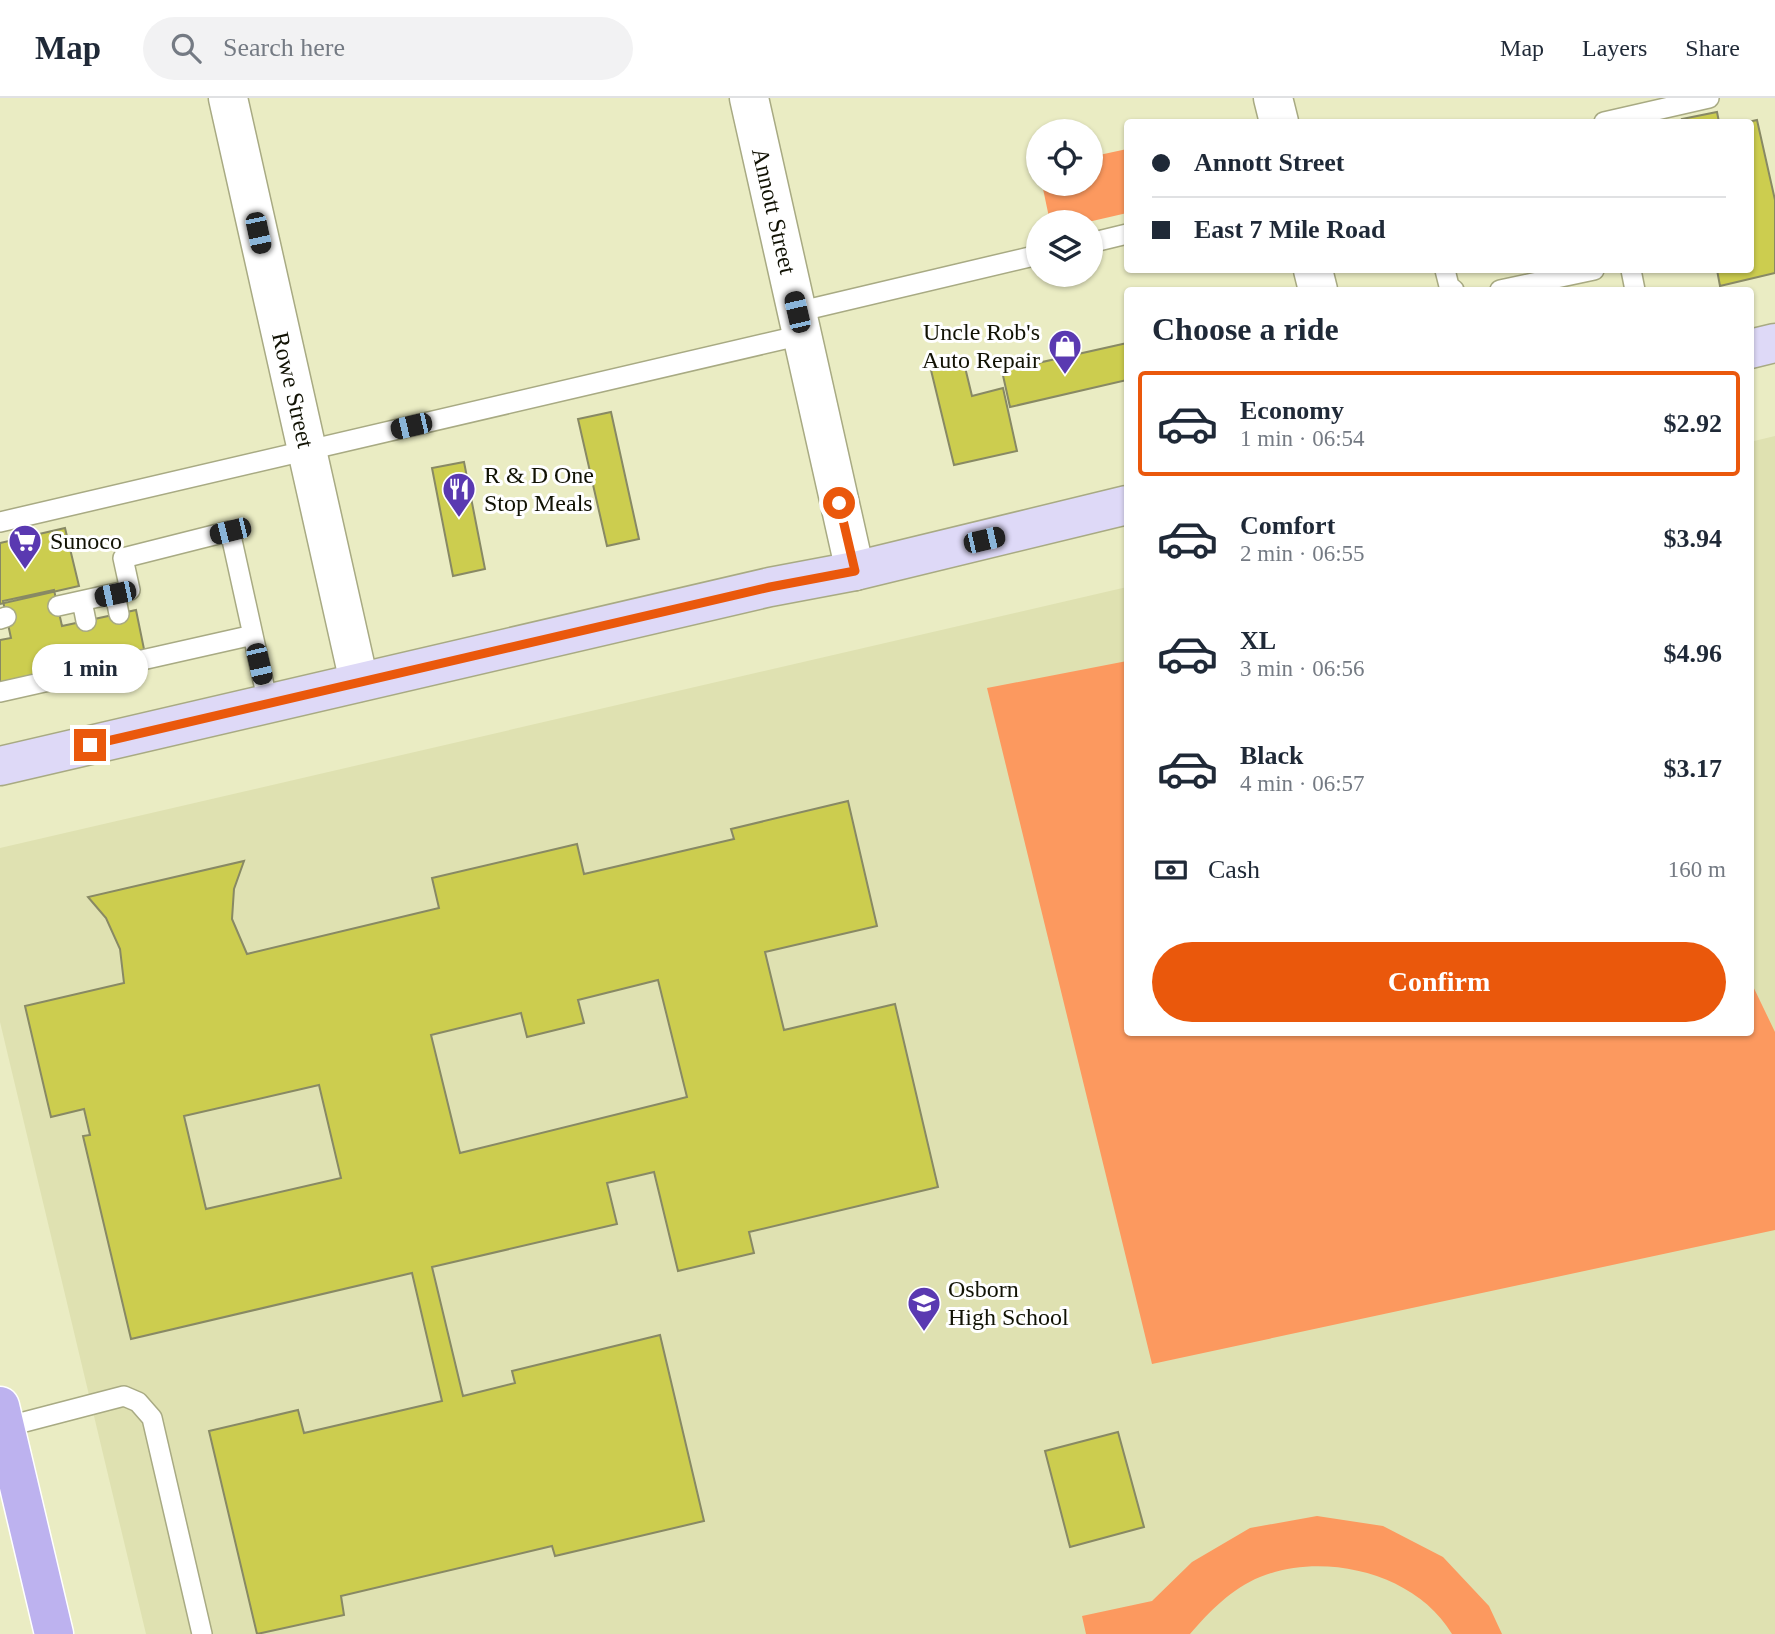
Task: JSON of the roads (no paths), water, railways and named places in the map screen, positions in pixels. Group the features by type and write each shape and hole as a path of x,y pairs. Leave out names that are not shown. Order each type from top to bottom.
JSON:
{"main road":[{"path":"2,1417 54,1634"}],"street":[{"name":"Rowe Street","path":"228,98 359,682"},
{"name":"Annott Street","path":"749,98 855,571"},
{"path":"1273,98 1278,119"},
{"path":"1754,348 1775,342"},
{"path":"0,766 770,587 855,571 1124,506"}],"lane":[{"path":"1617,119 1709,98"},
{"path":"1103,240 1124,235"},
{"path":"0,522 307,450 799,323 1026,258"},
{"path":"1514,287 1580,273"},
{"path":"58,606 130,590 123,558 230,531 268,703"},
{"path":"115,594 119,614"},
{"path":"82,601 86,621"},
{"path":"1,690 253,635"},
{"path":"2,1417 124,1396 138,1402 152,1418 202,1634"}],"place":[{"name":"Uncle Rob's Auto Repair","path":"1065,376"},
{"name":"R & D One Stop Meals","path":"459,519"},
{"name":"Sunoco","path":"25,571"},
{"name":"Osborn High School","path":"924,1333"}]}
